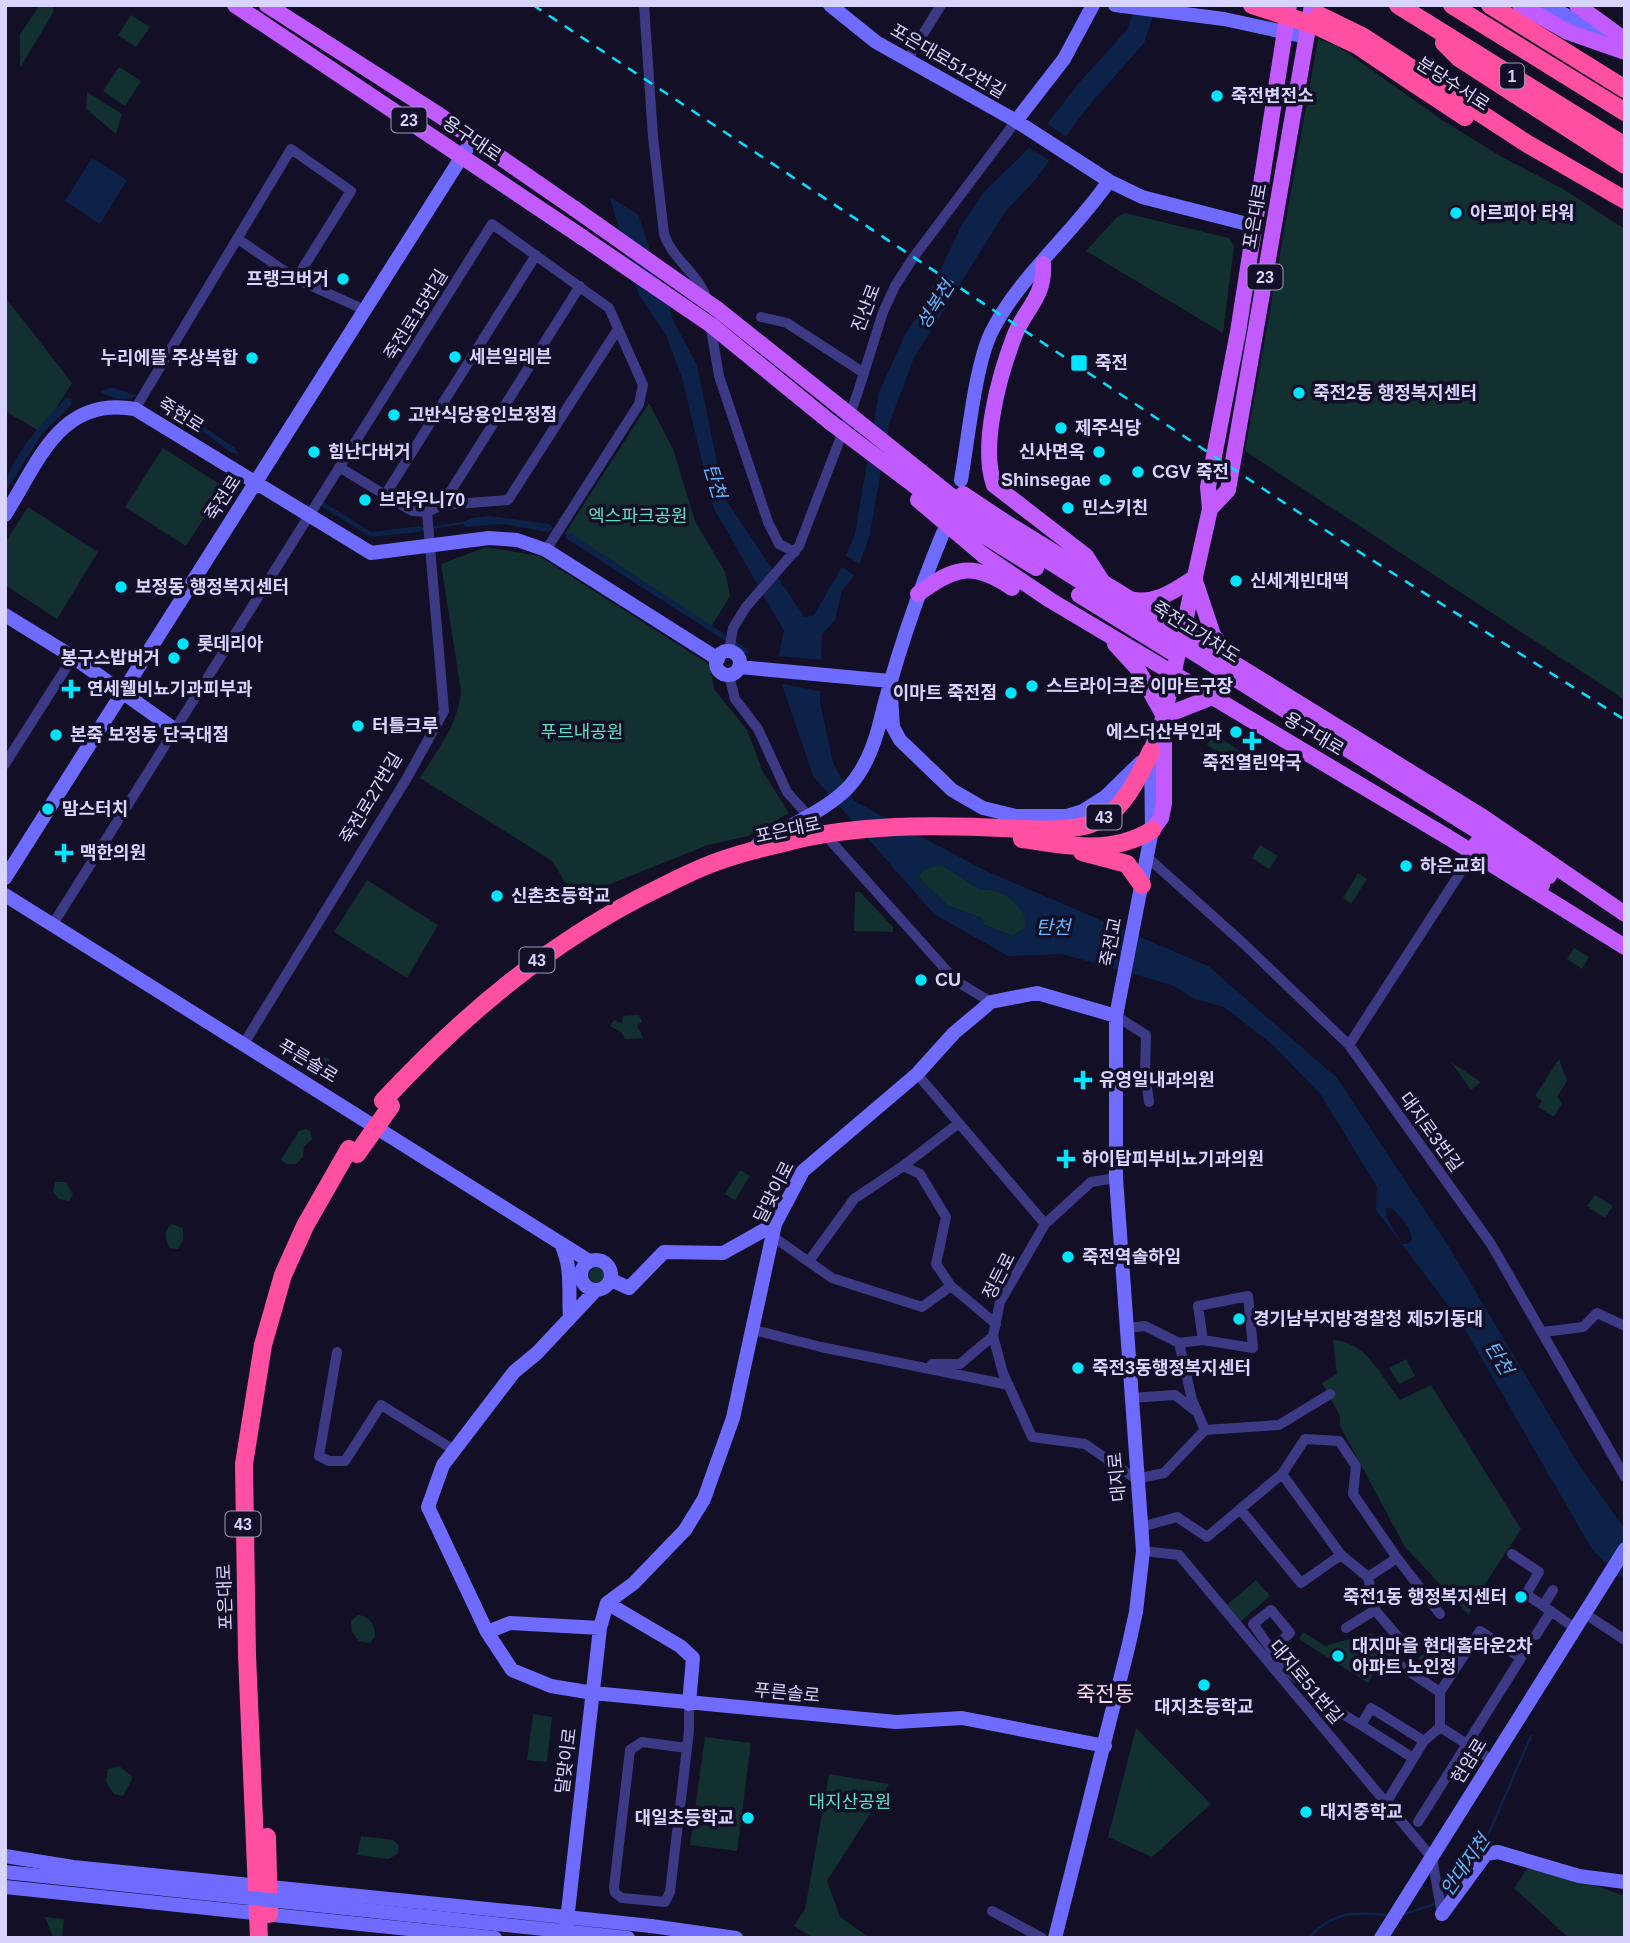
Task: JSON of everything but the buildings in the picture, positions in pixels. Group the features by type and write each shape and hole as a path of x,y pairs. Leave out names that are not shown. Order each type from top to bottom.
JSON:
{"highway":[{"name":"분당수서로","path":"1252,5 1317,26 1357,45 1625,200"},
{"name":"분당수서로","path":"1291,5 1362,36 1519,152 1625,214"},
{"name":"1","path":"1398,5 1625,146"},
{"name":"1","path":"1452,5 1625,112"},
{"path":"1490,5 1625,89"},
{"path":"1419,18 1460,58 1625,164"},
{"name":"포은대로","path":"269,1938 262,1886 256,1463 275,1343 295,1274 353,1152 387,1103 460,1022 521,971 570,937 667,884 743,853 796,838 1023,834 1070,830 1093,824 1112,812 1130,794 1151,751"},
{"name":"포은대로","path":"1023,834 1072,848 1126,842 1152,830"},
{"name":"포은대로","path":"387,1103 527,978 575,944 631,912 725,867 796,838"},
{"path":"1072,848 1127,864 1137,873 1141,887"},
{"name":"포은대로","path":"259,1938 264,1915"}],"main road":[{"name":"용구대로","path":"235,5 463,155 711,325 830,422 984,555 1088,622 1625,947"},
{"name":"용구대로","path":"267,5 575,209 717,309 835,403 1002,520 1182,634 1483,817 1625,914"},
{"name":"포은대로","path":"1151,751 1164,716 1210,509 1208,486 1255,226 1291,5"},
{"name":"포은대로","path":"1210,509 1228,490 1312,5"},
{"path":"1520,5 1568,32 1625,50"},
{"path":"1588,8 1625,40"},
{"path":"1043,264 1044,284 1014,337 1004,372 990,435 989,470 994,485 1002,493 1086,556 1105,586"},
{"name":"죽전고가차도","path":"835,403 975,515 1545,880"},
{"name":"죽전고가차도","path":"830,422 967,525 1545,880"},
{"path":"918,594 949,573 973,570 992,575 1060,617 1088,622 1125,652 1164,716 1214,696"},
{"path":"1127,600 1150,601 1195,578 1213,635 1242,670"},
{"path":"1119,639 1131,633 1136,625 1137,611 1127,600"},
{"name":"포은대로","path":"1152,830 1161,818 1164,804 1164,716"},
{"path":"1545,880 1625,923"},
{"path":"1545,880 1625,940"}],"street":[{"path":"644,5 653,138 664,234 669,250 705,293 719,376 774,537 797,549"},
{"name":"포은대로512번길","path":"830,5 846,21 907,60 1016,121 1109,181"},
{"path":"907,60 941,5"},
{"name":"진산로","path":"725,651 733,628 746,607 797,549 864,373 883,312 901,277 1064,59 1093,5"},
{"path":"1115,5 1224,19 1307,37"},
{"path":"1224,19 1244,11 1245,5"},
{"path":"1550,7 1625,50"},
{"name":"죽전로","path":"5,878 473,139"},
{"path":"135,409 291,149 351,191 296,279"},
{"path":"961,480 990,337 1002,313 1109,181 1142,197 1255,226"},
{"name":"죽전로15번길","path":"53,924 492,224 609,308 643,385 639,404 546,550"},
{"path":"238,239 296,279 365,310"},
{"path":"385,495 536,255"},
{"path":"442,505 580,286"},
{"path":"761,317 787,323 864,373"},
{"path":"339,467 412,512 427,514 442,505 508,500 618,329"},
{"name":"죽현로","path":"5,515 48,446 79,414 108,407 135,409 254,485"},
{"path":"254,485 309,513 340,536 371,553 489,538 517,540 546,550 737,656 739,670 735,699 758,729 787,792 956,981 991,1002"},
{"path":"427,514 430,547"},
{"path":"796,838 825,808 856,783 867,765 918,594 943,533"},
{"name":"죽전로27번길","path":"243,1045 407,778 444,711 430,547"},
{"path":"5,615 74,657 174,729"},
{"path":"725,651 719,671 739,670 890,681"},
{"path":"5,764 74,657"},
{"path":"890,681 893,727 900,740 952,790 983,808 1003,815 1056,816 1083,811 1105,797 1151,751"},
{"path":"1141,887 1152,830 1151,751"},
{"path":"1349,1045 1473,853"},
{"name":"대지로3번길","path":"1147,857 1244,944 1349,1045 1491,1244 1625,1477"},
{"name":"죽전교","path":"1117,1009 1141,887"},
{"name":"푸른솔로","path":"5,895 589,1261"},
{"name":"달맞이로","path":"566,1931 600,1629 607,1603 634,1583 676,1539 704,1499 733,1418 774,1230 803,1171 917,1074 954,1033 991,1002 1037,993 1117,1009"},
{"path":"1117,1009 1146,1035 1145,1074 1149,1102"},
{"name":"대지로","path":"1055,1938 1105,1746 1136,1612 1143,1551 1116,1178 1117,1009"},
{"path":"917,1074 1045,1224"},
{"path":"809,1262 855,1199 959,1123"},
{"path":"903,1166 920,1174 946,1217 936,1264 951,1286 996,1324"},
{"name":"정든로","path":"993,1336 1000,1302 1045,1224 1091,1182 1116,1178"},
{"path":"611,1280 629,1288 664,1252 723,1253 774,1230 809,1262 832,1278 922,1307 951,1286"},
{"path":"561,1242 568,1257 571,1282 570,1318"},
{"path":"589,1261 607,1263 611,1280 602,1289 596,1290 582,1281 582,1269 589,1261"},
{"name":"푸른솔로","path":"596,1290 537,1353 514,1372 443,1465 428,1507 487,1632 512,1670 551,1686 593,1693 896,1722 962,1718 1105,1746"},
{"path":"1128,1328 1145,1326 1180,1343 1203,1340 1253,1348 1248,1296 1198,1306 1203,1340"},
{"path":"1543,1332 1583,1327 1597,1314 1625,1326"},
{"path":"754,1330 821,1347 1009,1385"},
{"path":"910,1364 960,1364 993,1336 1009,1385 1032,1437 1085,1444 1136,1479 1164,1473 1205,1430 1279,1425 1330,1394"},
{"path":"1180,1343 1205,1430"},
{"path":"317,1468 337,1352"},
{"path":"1130,1398 1175,1395 1198,1413"},
{"path":"319,1456 330,1461 345,1461 382,1405 454,1450"},
{"path":"1141,1527 1177,1517 1207,1537 1282,1474 1305,1439 1339,1441 1356,1466 1353,1494 1440,1614"},
{"path":"1282,1474 1341,1555 1368,1577 1375,1610 1409,1650"},
{"path":"1240,1510 1301,1583 1341,1555"},
{"name":"현암로","path":"1385,1931 1433,1865 1492,1760 1625,1549"},
{"name":"대지로51번길","path":"1143,1551 1179,1555 1386,1803 1433,1865"},
{"path":"1512,1553 1539,1572 1526,1594 1575,1628"},
{"path":"1368,1577 1397,1558"},
{"path":"1536,1635 1553,1590"},
{"path":"607,1603 680,1646 694,1658 687,1748 668,1898 665,1902 622,1898 615,1893 614,1886 630,1750 642,1742 687,1748"},
{"path":"1587,1609 1625,1640"},
{"path":"1346,1628 1375,1610"},
{"path":"487,1632 510,1623 600,1629"},
{"path":"1386,1803 1424,1741 1440,1727 1440,1692 1480,1631 1521,1658 1418,1822"},
{"path":"1273,1648 1283,1666 1329,1706 1413,1758"},
{"path":"1399,1665 1440,1692"},
{"path":"1361,1725 1371,1708 1424,1741"},
{"path":"1440,1727 1492,1760"},
{"path":"1440,1910 1486,1854 1498,1852 1578,1876 1625,1882"},
{"path":"5,1856 72,1867 651,1926 736,1938"},
{"path":"1433,1865 1440,1910"},
{"path":"5,1872 628,1938"},
{"path":"5,1888 495,1938"},
{"path":"992,1911 1042,1938"}],"green space":[{"path":"40,5 52,5 54,11 20,68 20,34"},
{"path":"131,15 150,27 136,47 118,35"},
{"path":"1318,39 1339,47 1442,120 1502,157 1563,189 1625,229 1625,700 1245,451"},
{"path":"119,67 141,81 125,106 103,91"},
{"path":"87,92 122,114 116,134 86,109"},
{"path":"1125,213 1229,238 1234,246 1223,333 1086,251 1117,217"},
{"path":"5,297 72,383 41,432 5,411"},
{"name":"엑스파크공원","path":"649,403 673,449 695,521 725,572 730,596 711,627 566,532"},
{"path":"163,448 224,487 186,546 125,507"},
{"path":"28,507 98,552 57,619 5,585 5,543"},
{"name":"푸르내공원","path":"486,547 539,556 710,665 714,689 747,730 763,772 789,813 748,836 708,845 575,898 552,861 420,778 451,726 461,691 441,564"},
{"path":"1214,734 1240,751 1234,761 1207,745"},
{"path":"1260,845 1278,856 1269,869 1252,858"},
{"path":"943,866 981,890 1006,896 1017,904 1025,915 1026,927 1013,936 984,925 981,918 947,905 918,877 923,870"},
{"path":"1358,873 1367,879 1351,904 1343,898"},
{"path":"367,880 438,925 407,978 334,932"},
{"path":"855,892 860,892 893,927 893,932 854,931"},
{"path":"1574,948 1589,957 1582,969 1567,959"},
{"path":"639,1015 642,1022 637,1025 643,1038 625,1039 621,1032 610,1026 614,1020 622,1023 623,1016"},
{"path":"311,1055 330,1059 327,1074 309,1063"},
{"path":"1559,1059 1567,1081 1557,1097 1562,1103 1554,1117 1538,1107 1542,1101 1535,1096"},
{"path":"1451,1062 1481,1082 1471,1090"},
{"path":"299,1131 310,1131 312,1139 304,1147 303,1157 296,1164 286,1164 281,1160"},
{"path":"740,1170 750,1176 735,1200 725,1194"},
{"path":"55,1182 66,1182 73,1194 69,1201 59,1199 53,1192"},
{"path":"1595,1195 1613,1206 1605,1218 1587,1206"},
{"path":"172,1224 183,1228 183,1240 178,1249 169,1248 166,1238 166,1232"},
{"path":"594,1267 600,1267 605,1275 603,1281 594,1283 589,1278 589,1272"},
{"path":"1333,1340 1345,1342 1364,1353 1400,1400 1431,1385 1521,1529 1474,1601 1469,1615 1405,1547 1340,1426 1340,1416 1322,1383 1337,1374"},
{"path":"1406,1359 1415,1376 1399,1384 1389,1368"},
{"path":"1256,1580 1270,1596 1241,1621 1227,1605"},
{"path":"358,1615 369,1619 373,1625 375,1637 370,1643 359,1641 352,1632 351,1621"},
{"path":"1303,1632 1325,1646 1371,1633 1400,1650 1386,1673 1377,1668 1368,1683 1299,1639"},
{"path":"1448,1635 1455,1640 1436,1670 1418,1658"},
{"path":"533,1714 552,1717 547,1762 527,1760"},
{"path":"1136,1728 1211,1804 1152,1857 1108,1837"},
{"path":"705,1737 751,1743 737,1851 690,1845"},
{"path":"119,1766 133,1777 123,1796 114,1794 106,1782 108,1769"},
{"name":"대지산공원","path":"829,1774 889,1784 827,1881 840,1917 870,1938 814,1938 794,1926 805,1909"},
{"path":"361,1836 393,1840 399,1846 397,1854 389,1859 357,1855"},
{"path":"1531,1863 1625,1896 1625,1938 1569,1938 1514,1888"},
{"path":"45,1917 64,1919 62,1938 53,1937"}],"water":[{"name":"탄천","path":"1136,5 1157,5 1144,43 1086,109 1036,179 1005,212 914,358 889,424 870,534 857,571 842,591 835,620 822,634 820,702 833,763 854,801 986,871 1208,966 1337,1078 1449,1247 1579,1465 1625,1529 1625,1580 1593,1551 1460,1321 1376,1210 1377,1187 1321,1095 1273,1045 1224,1007 1195,999 1172,985 1062,954 1008,956 934,914 813,776 781,681 750,674 741,651 567,539 564,533 570,533 746,648 755,661 779,655 784,631 713,507 682,378 666,335 639,295 596,151 611,133 674,322 697,365 724,497 804,617 814,615 839,572 855,534 879,392 962,224 984,192 1030,147 1077,85 1127,30","holes":["943,866 981,890 1006,896 1025,916 1026,927 1013,936 984,925 982,918 947,905 918,877 923,870","1386,1208 1391,1208 1407,1226 1412,1240 1408,1244 1402,1244 1387,1218"]},
{"path":"92,158 127,180 100,224 65,201"},
{"path":"112,387 137,396 118,398 100,392"},
{"path":"67,397 72,399 71,405 42,434 5,493 7,480 19,454"},
{"path":"163,403 172,405 235,448 239,454 232,453"},
{"path":"323,502 371,532 419,526 426,529 420,532 370,537 321,506"},
{"path":"489,516 550,524 554,529 547,532 504,524 467,527 461,523 472,518"}],"pier":[{"path":"595,5 626,5 614,133 645,219 605,194 593,152"},
{"path":"1044,122 1070,139 1053,163 1026,146"},
{"path":"843,554 863,566 857,577 838,565"},
{"path":"744,653 757,657 767,655 823,660 824,692 753,678"}],"waterway":[{"path":"430,528 462,523"},
{"name":"안대지천","path":"1469,1866 1485,1842 1531,1736"},
{"name":"안대지천","path":"1442,1898 1457,1883"},
{"name":"안대지천","path":"1401,1915 1438,1903"},
{"name":"안대지천","path":"1308,1938 1326,1923 1345,1915 1388,1915"}],"railway":[{"path":"533,5 1342,541 1625,720"}],"place":[{"name":"죽전변전소","path":"1217,96"},
{"name":"아르피아 타워","path":"1456,213"},
{"name":"프랭크버거","path":"343,279"},
{"name":"세븐일레븐","path":"455,357"},
{"name":"누리에뜰 주상복합","path":"252,358"},
{"name":"죽전","path":"1079,363"},
{"name":"죽전2동 행정복지센터","path":"1299,393"},
{"name":"고반식당용인보정점","path":"394,415"},
{"name":"제주식당","path":"1061,428"},
{"name":"힘난다버거","path":"314,452"},
{"name":"신사면옥","path":"1099,452"},
{"name":"CGV 죽전","path":"1138,472"},
{"name":"Shinsegae","path":"1105,480"},
{"name":"브라우니70","path":"365,500"},
{"name":"민스키친","path":"1068,508"},
{"name":"신세계빈대떡","path":"1236,581"},
{"name":"보정동 행정복지센터","path":"121,587"},
{"name":"롯데리아","path":"183,644"},
{"name":"봉구스밥버거","path":"174,658"},
{"name":"스트라이크존 이마트구장","path":"1032,686"},
{"name":"연세웰비뇨기과피부과","path":"71,689"},
{"name":"이마트 죽전점","path":"1011,693"},
{"name":"터틀크루","path":"358,726"},
{"name":"에스더산부인과","path":"1236,732"},
{"name":"본죽 보정동 단국대점","path":"56,735"},
{"name":"죽전열린약국","path":"1252,741"},
{"name":"맘스터치","path":"48,809"},
{"name":"맥한의원","path":"64,853"},
{"name":"하은교회","path":"1406,866"},
{"name":"신촌초등학교","path":"497,896"},
{"name":"CU","path":"921,980"},
{"name":"유영일내과의원","path":"1083,1080"},
{"name":"하이탑피부비뇨기과의원","path":"1066,1159"},
{"name":"죽전역솔하임","path":"1068,1257"},
{"name":"경기남부지방경찰청 제5기동대","path":"1239,1319"},
{"name":"죽전3동행정복지센터","path":"1078,1368"},
{"name":"죽전1동 행정복지센터","path":"1521,1597"},
{"name":"대지마을 현대홈타운2차 아파트 노인정","path":"1338,1656"},
{"name":"대지초등학교","path":"1204,1685"},
{"name":"대지중학교","path":"1306,1812"},
{"name":"대일초등학교","path":"748,1818"}],"district":[{"name":"죽전동","path":"1105,1693"}],"water label":[{"name":"성복천","path":"935,305"}]}
